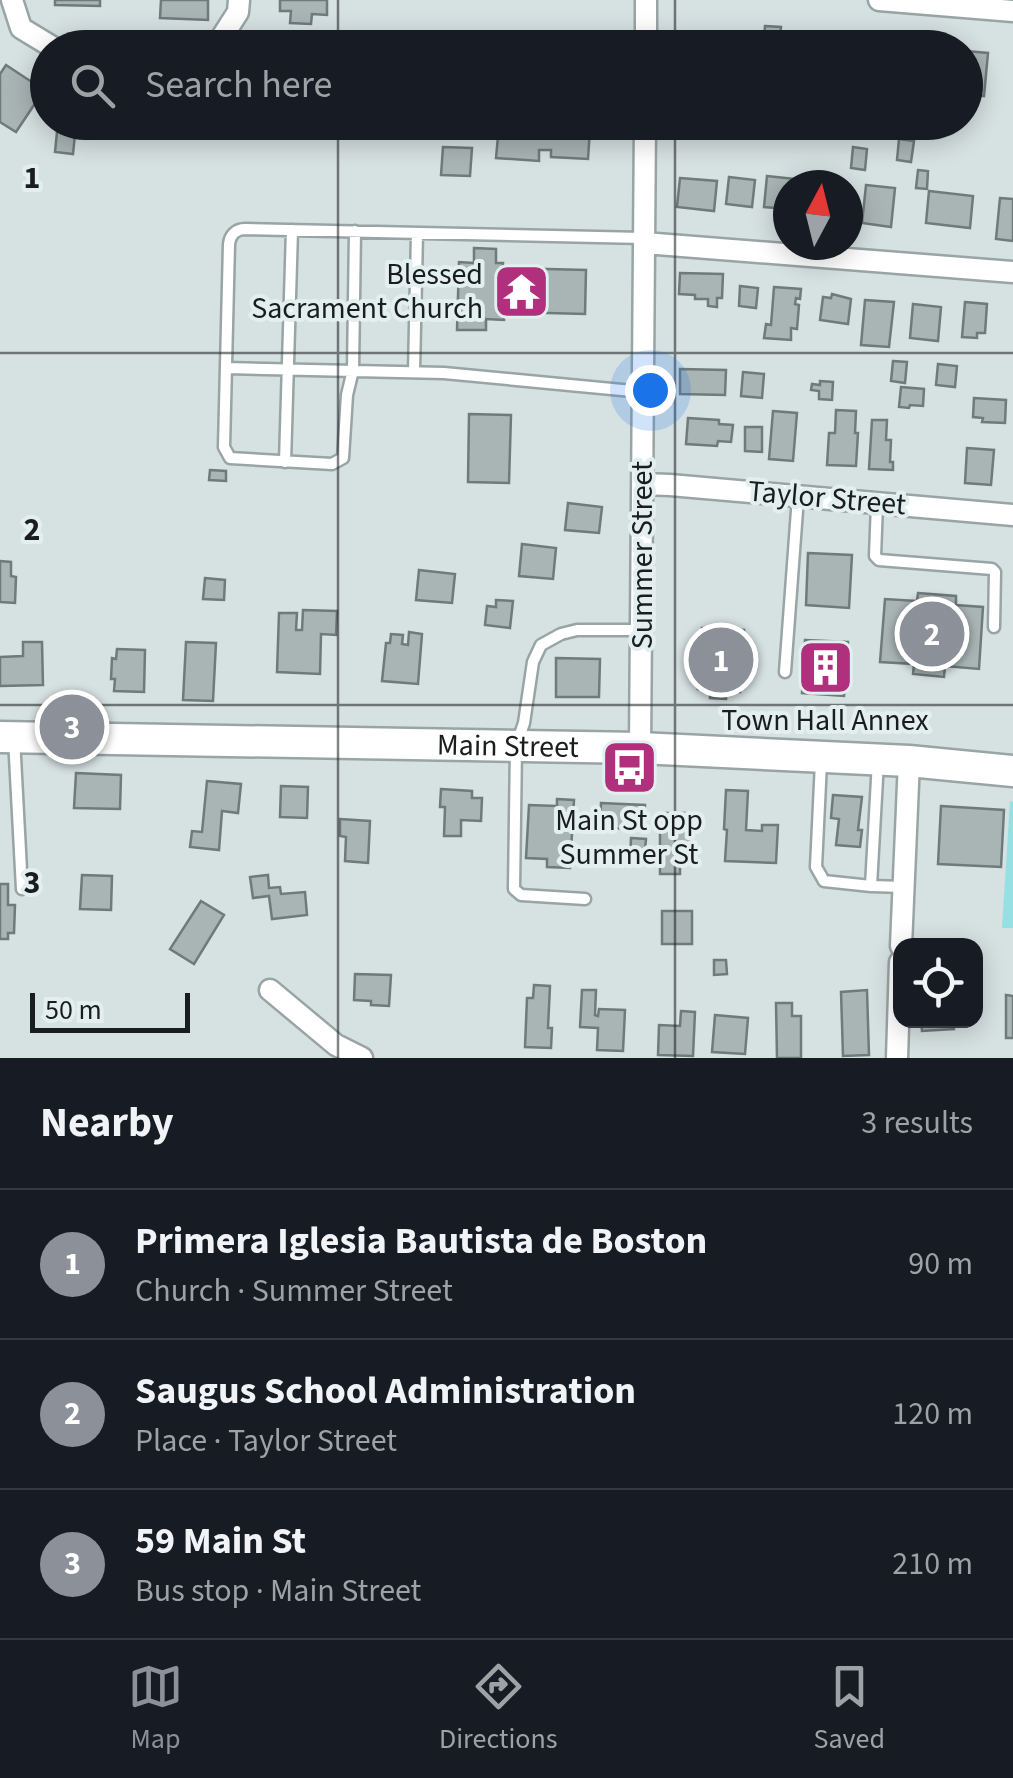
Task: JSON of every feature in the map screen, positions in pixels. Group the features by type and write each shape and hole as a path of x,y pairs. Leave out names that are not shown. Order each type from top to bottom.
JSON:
{"main road":[{"name":"Main Street","path":"7,737 640,748 878,759 1013,772"}],"street":[{"path":"12,0 21,28 30,33"},
{"path":"226,30 238,12 240,0"},
{"path":"646,0 646,30"},
{"path":"879,0 1013,11"},
{"name":"Summer Street","path":"640,748 645,140"},
{"path":"644,241 1013,272"},
{"name":"Taylor Street","path":"642,484 1013,515"},
{"path":"901,938 909,761"},
{"path":"270,990 336,1045 362,1058"},
{"path":"896,1058 897,1028"}],"lane":[{"path":"355,231 353,370 347,395 343,458 332,464 232,459 225,453 229,244 241,229 355,231 644,241"},
{"path":"286,462 292,230"},
{"path":"414,372 417,233"},
{"path":"226,368 414,372 518,378 643,392"},
{"path":"785,672 798,496"},
{"path":"878,503 875,556 879,560 995,572 994,628"},
{"path":"584,899 520,895 514,890 516,746 524,724 533,662 541,646 561,634 577,630 641,630"},
{"path":"7,737 22,888"},
{"path":"821,756 816,867 824,880 904,887"},
{"path":"871,886 878,759"}],"shaded area":[{"path":"1010,801 1013,928 1002,928"}],"building":[{"path":"55,0 100,0 100,6 55,5"},
{"path":"161,0 208,0 208,20 160,18"},
{"path":"280,0 327,0 327,15 312,14 311,24 290,23 291,11 280,11"},
{"path":"983,53 988,53 983,96"},
{"path":"6,65 30,81 30,111 16,132 0,122 0,74"},
{"path":"56,140 74,140 73,154 55,152"},
{"path":"498,140 589,140 588,159 551,157 551,150 539,150 539,161 496,158"},
{"path":"899,140 914,141 911,162 897,160"},
{"path":"443,147 472,148 470,176 441,175"},
{"path":"853,147 867,149 865,170 851,168"},
{"path":"918,170 928,171 927,189 916,188"},
{"path":"767,176 773,177 773,208 764,207"},
{"path":"729,177 755,180 752,207 726,204"},
{"path":"680,178 717,181 714,211 677,207"},
{"path":"866,185 895,188 891,227 863,223"},
{"path":"929,191 973,196 970,228 926,223"},
{"path":"1000,198 1013,199 1013,241 996,239"},
{"name":"Blessed Sacrament Church","path":"474,248 496,249 496,263 503,263 503,268 586,270 585,314 504,312 504,320 486,319 486,330 457,330 459,262 474,263"},
{"path":"680,273 723,274 722,298 717,298 717,307 708,306 708,299 679,294"},
{"path":"740,286 758,288 756,308 739,306"},
{"path":"774,287 801,289 795,304 799,305 797,329 791,328 791,340 764,338 766,324 771,325"},
{"path":"832,294 851,299 848,324 820,320 823,297 831,298"},
{"path":"865,300 894,302 889,347 861,345"},
{"path":"965,302 987,304 985,333 977,333 977,338 962,337"},
{"path":"913,304 941,307 938,341 910,338"},
{"path":"893,361 907,362 905,383 891,381"},
{"path":"938,364 957,366 955,387 936,385"},
{"path":"680,369 726,370 725,395 680,394"},
{"path":"743,372 764,374 762,398 741,396"},
{"path":"820,381 833,382 832,400 819,399 819,391 811,390 812,384 820,385"},
{"path":"901,387 924,389 923,406 899,407"},
{"path":"974,398 1006,400 1005,423 982,422 983,418 973,417"},
{"path":"836,410 856,411 856,466 827,465 829,433 835,433"},
{"path":"773,411 797,413 793,461 769,459"},
{"path":"469,414 511,415 509,483 468,482"},
{"path":"688,418 733,425 731,442 718,441 717,446 686,444"},
{"path":"872,420 887,420 886,440 891,440 893,470 869,469"},
{"path":"745,427 762,427 762,452 745,451"},
{"path":"967,448 994,450 991,485 965,483"},
{"path":"210,470 226,471 226,481 209,480"},
{"path":"568,503 602,507 599,533 565,530"},
{"path":"522,544 556,548 553,579 519,576"},
{"path":"808,553 852,555 849,608 806,605"},
{"path":"0,561 11,562 11,576 16,577 15,603 0,602"},
{"path":"419,570 455,574 452,603 416,600"},
{"path":"205,578 225,580 224,600 203,599"},
{"path":"918,593 956,596 956,605 983,607 979,669 945,666 944,677 913,674 914,664 880,662 885,599 917,601"},
{"path":"496,600 513,601 510,628 485,625 487,606 496,607"},
{"path":"303,610 337,611 336,635 321,634 320,674 277,672 279,613 297,613 296,630 302,630"},
{"path":"702,628 744,630 740,692 726,691 726,699 710,698 710,690 698,689"},
{"path":"409,632 422,634 418,684 382,681 386,643 390,643 391,634 403,635 402,644 408,645"},
{"name":"Town Hall Annex","path":"805,640 848,642 844,696 802,693"},
{"path":"23,642 42,642 43,685 0,686 0,657 23,656"},
{"path":"186,642 216,643 213,701 183,700"},
{"path":"117,649 145,650 144,692 114,691 112,658 116,659"},
{"path":"556,658 600,659 599,697 556,697"},
{"path":"76,773 121,775 120,809 74,808"},
{"path":"207,781 241,784 238,813 222,811 219,850 190,847 192,831 202,832"},
{"path":"281,786 308,787 307,818 280,817"},
{"path":"441,789 472,791 472,798 482,798 481,821 461,820 461,836 444,836"},
{"path":"726,790 748,791 746,830 762,831 762,825 778,825 776,863 725,861"},
{"path":"833,795 862,797 860,847 836,845 839,819 831,818"},
{"path":"557,799 574,800 570,868 547,867 547,859 526,858 529,805 557,806"},
{"path":"601,803 645,805 644,830 600,827"},
{"path":"941,806 1004,810 1001,867 938,864"},
{"path":"660,813 691,813 691,852 680,853 680,874 660,874"},
{"path":"340,819 370,821 368,863 345,861 346,837 340,836"},
{"path":"631,838 646,839 644,860 630,859"},
{"path":"82,875 112,876 111,910 80,909"},
{"path":"268,875 269,888 280,887 281,894 305,892 307,915 272,919 269,896 253,898 250,877"},
{"path":"0,884 8,884 8,905 15,905 14,933 8,933 8,939 0,939"},
{"path":"201,901 224,915 194,964 170,949"},
{"path":"662,911 692,911 692,944 662,944"},
{"path":"714,960 726,960 727,974 714,975"},
{"path":"355,974 391,975 389,1006 354,1000"},
{"path":"534,985 550,986 551,1048 525,1047 527,998 533,998"},
{"path":"582,990 596,990 595,1015 598,1016 599,1009 625,1010 623,1051 597,1050 598,1028 580,1027"},
{"path":"867,990 869,1055 843,1056 841,992"},
{"path":"1006,995 1013,996 1013,1038 1006,1038"},
{"path":"776,1003 792,1003 792,1016 801,1016 801,1058 777,1058"},
{"path":"681,1011 695,1012 693,1056 658,1055 659,1025 680,1026"},
{"path":"715,1015 748,1018 745,1054 712,1052"},
{"path":"922,1028 954,1029 922,1031"}],"place":[{"name":"Blessed Sacrament Church","path":"522,291"},
{"name":"Saugus School Administration","path":"932,634"},
{"name":"Primera Iglesia Bautista de Boston","path":"721,660"},
{"name":"Town Hall Annex","path":"825,668"},
{"name":"59 Main St","path":"72,727"},
{"name":"Main St opp Summer St","path":"629,768"}]}
